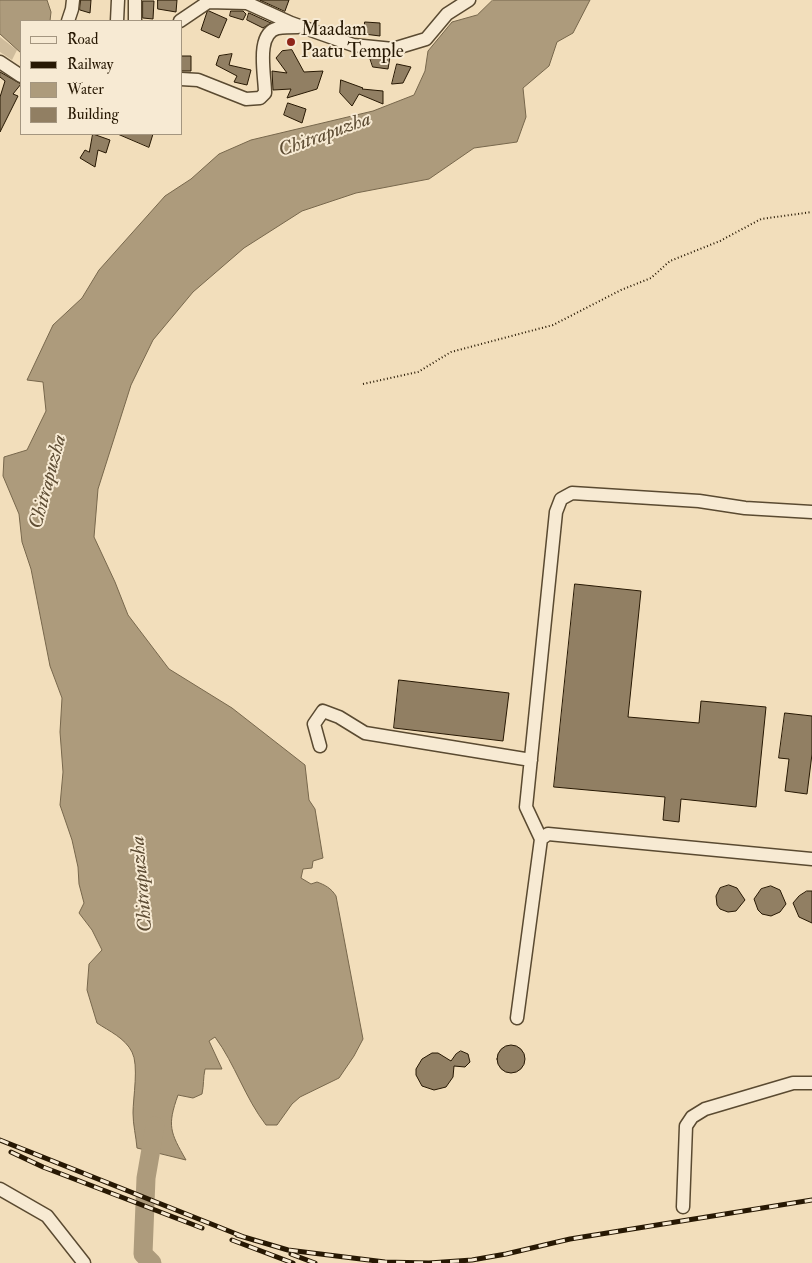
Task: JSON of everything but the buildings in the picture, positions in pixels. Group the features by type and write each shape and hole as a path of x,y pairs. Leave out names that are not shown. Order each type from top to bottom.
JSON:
{"street":[{"path":"68,20 73,0"},
{"path":"117,20 118,0"},
{"path":"135,0 135,20"},
{"path":"181,20 208,2 247,3 302,27 353,45 393,49 426,39 448,14 469,0"},
{"path":"182,79 198,80 246,99 260,98 265,93 263,43 269,33 278,28 302,27"},
{"path":"0,62 20,75"},
{"path":"517,1018 541,839 526,807 556,512 561,499 572,493 699,501 745,508 812,512"},
{"path":"320,746 314,724 323,711 339,717 366,733 531,760"},
{"path":"541,839 548,834 812,859"},
{"path":"683,1208 686,1126 692,1117 705,1109 793,1083 812,1083"},
{"path":"0,1189 47,1216 84,1263"}],"path":[{"path":"363,384 418,372 451,352 553,325 621,290 651,278 670,261 720,241 761,219 812,212"}],"shaded area":[{"path":"0,37 17,50 12,60 0,52"}],"water":[{"path":"0,0 47,0 51,12 50,20 20,20 20,52 0,34"},
{"path":"493,0 590,0 573,33 557,42 549,66 523,88 526,117 517,142 474,148 429,179 356,193 302,211 244,248 193,292 153,340 131,385 98,489 94,537 128,615 169,669 232,708 305,765 309,800 315,809 323,858 313,861 312,868 303,869 301,878 311,884 317,882 325,886 336,896 363,1039 339,1078 300,1097 292,1104 277,1125 266,1125 252,1104 215,1037 209,1041 222,1069 205,1069 202,1094 193,1098 178,1095 172,1114 172,1129 176,1142 186,1160 137,1148 133,1117 134,1058 125,1043 97,1023 87,990 89,964 102,950 92,930 79,913 84,903 79,884 78,867 72,840 60,805 63,772 60,732 62,698 50,666 31,569 22,542 19,514 3,476 4,457 27,450 46,411 43,382 27,380 53,325 82,298 99,270 165,196 191,179 219,154 251,140 373,111 414,95 425,71 428,51 452,22 477,15"}],"waterway":[{"name":"Chitrapuzha","path":"152,1263 143,1254 146,1178 155,1126"}],"railway":[{"path":"0,1140 244,1237"},
{"path":"11,1152 43,1167 202,1228"},
{"path":"237,1235 288,1250 385,1262 429,1263 472,1260 570,1239 812,1200"},
{"path":"232,1240 293,1263"},
{"path":"291,1254 315,1263"}],"place":[{"name":"Maadam Paatu Temple","path":"291,42"}]}
